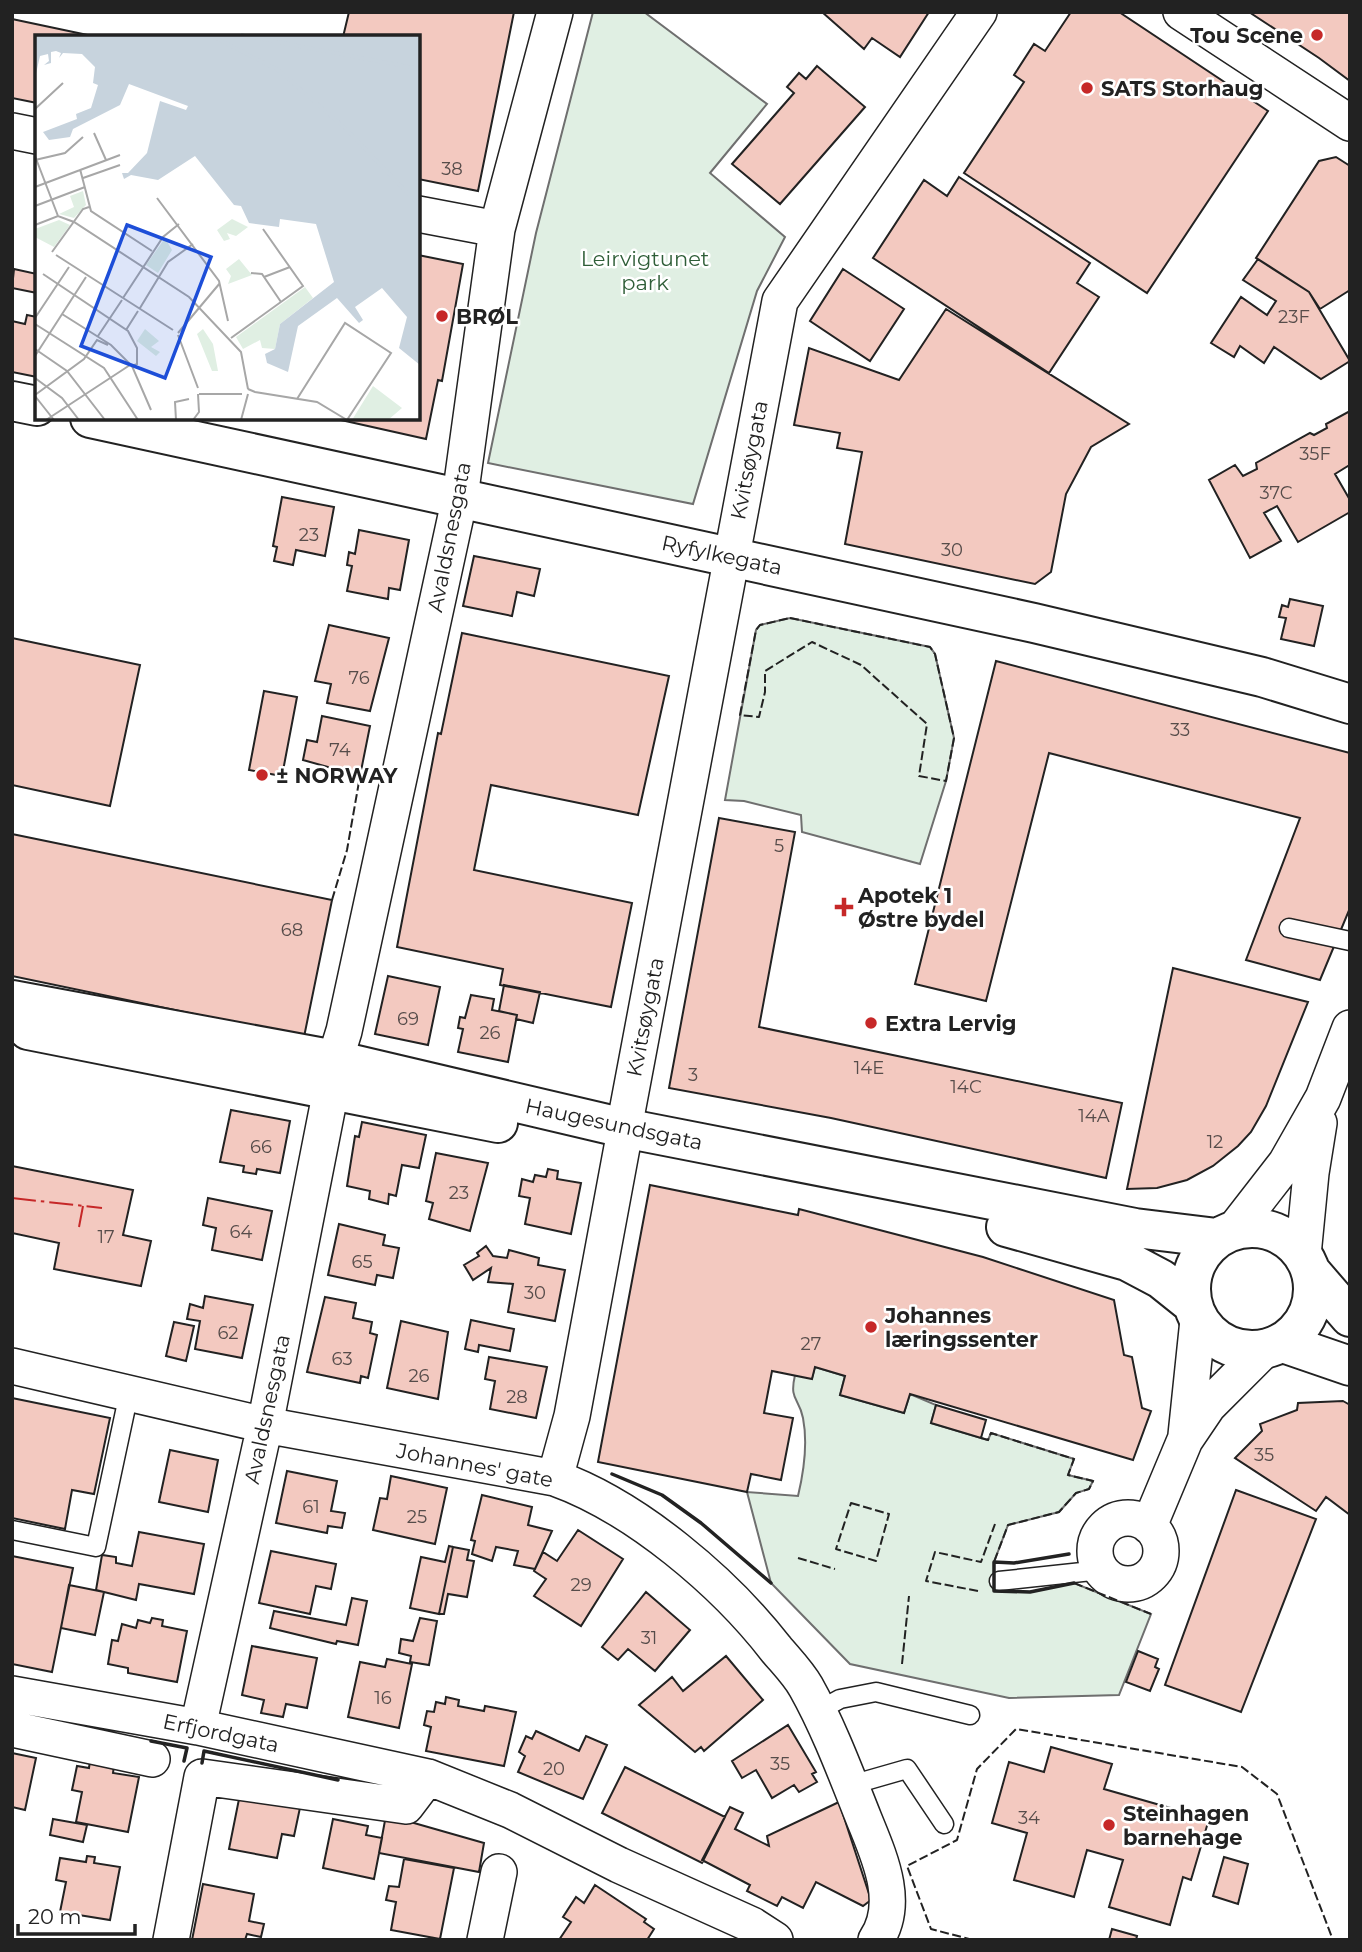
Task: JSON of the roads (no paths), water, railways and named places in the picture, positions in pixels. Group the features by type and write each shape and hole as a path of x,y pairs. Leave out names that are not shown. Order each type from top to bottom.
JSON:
{"main road":[{"path":"12,401 35,406"},
{"name":"Ryfylkegata","path":"99,420 1034,623 1262,677 1350,704"},
{"name":"Haugesundsgata","path":"12,1000 1016,1229 1127,1261 1161,1279 1195,1312"},
{"name":"Haugesundsgata","path":"12,1026 333,1075"},
{"name":"Haugesundsgata","path":"623,1138 1135,1228 1226,1234"},
{"path":"1350,1317 1289,1240 1272,1231 1253,1227 1226,1234 1203,1251 1194,1267 1190,1285 1195,1312 1209,1334 1224,1345 1244,1350 1274,1346 1350,1366"},
{"path":"1274,1346 1298,1330 1309,1313 1314,1293 1308,1264"}],"street":[{"name":"Avaldsnesgata","path":"198,1727 265,1426 333,1075 460,497 497,229 555,12"},
{"name":"Kvitsøygata","path":"555,1478 572,1416 780,301 979,12"},
{"path":"1181,12 1350,123"},
{"path":"12,131 35,136"},
{"path":"420,214 497,229"},
{"path":"1226,1234 1286,1163 1323,1098 1350,1028"},
{"path":"1308,1264 1311,1173 1323,1098"},
{"path":"1185,1440 1195,1312"},
{"path":"1149,1526 1185,1440 1208,1406 1274,1346"},
{"name":"Johannes' gate","path":"12,1366 265,1426 555,1478 596,1497 706,1572 754,1620 805,1685 870,1835 890,1905 886,1926 876,1940"},
{"path":"1128,1518 1149,1526 1161,1547 1160,1560 1147,1579 1125,1584 1110,1578 1101,1570 1096,1549 1102,1531 1111,1524 1128,1518"},
{"name":"Erfjordgata","path":"12,1694 198,1727 428,1777 510,1810 752,1925 775,1940"},
{"name":"Erfjordgata","path":"12,1729 152,1759"},
{"name":"Erfjordgata","path":"171,1940 202,1777 405,1806 428,1777"},
{"path":"485,1940 499,1872"}],"lane":[{"path":"1289,928 1350,941"},
{"path":"12,1530 96,1547 129,1393"},
{"path":"999,1581 1101,1570"},
{"path":"818,1711 840,1699 876,1692 970,1715"},
{"path":"850,1785 907,1769 944,1824"}],"place":[{"name":"Tou Scene","path":"1317,35"},
{"name":"SATS Storhaug","path":"1087,88"},
{"name":"BRØL","path":"442,316"},
{"name":"± NORWAY","path":"262,775"},
{"name":"Apotek 1 Østre bydel","path":"844,907"},
{"name":"Extra Lervig","path":"871,1023"},
{"name":"Johannes læringssenter","path":"871,1327"},
{"name":"Steinhagen barnehage","path":"1109,1825"}],"park label":[{"name":"Leirvigtunet park","path":"645,270"}]}
